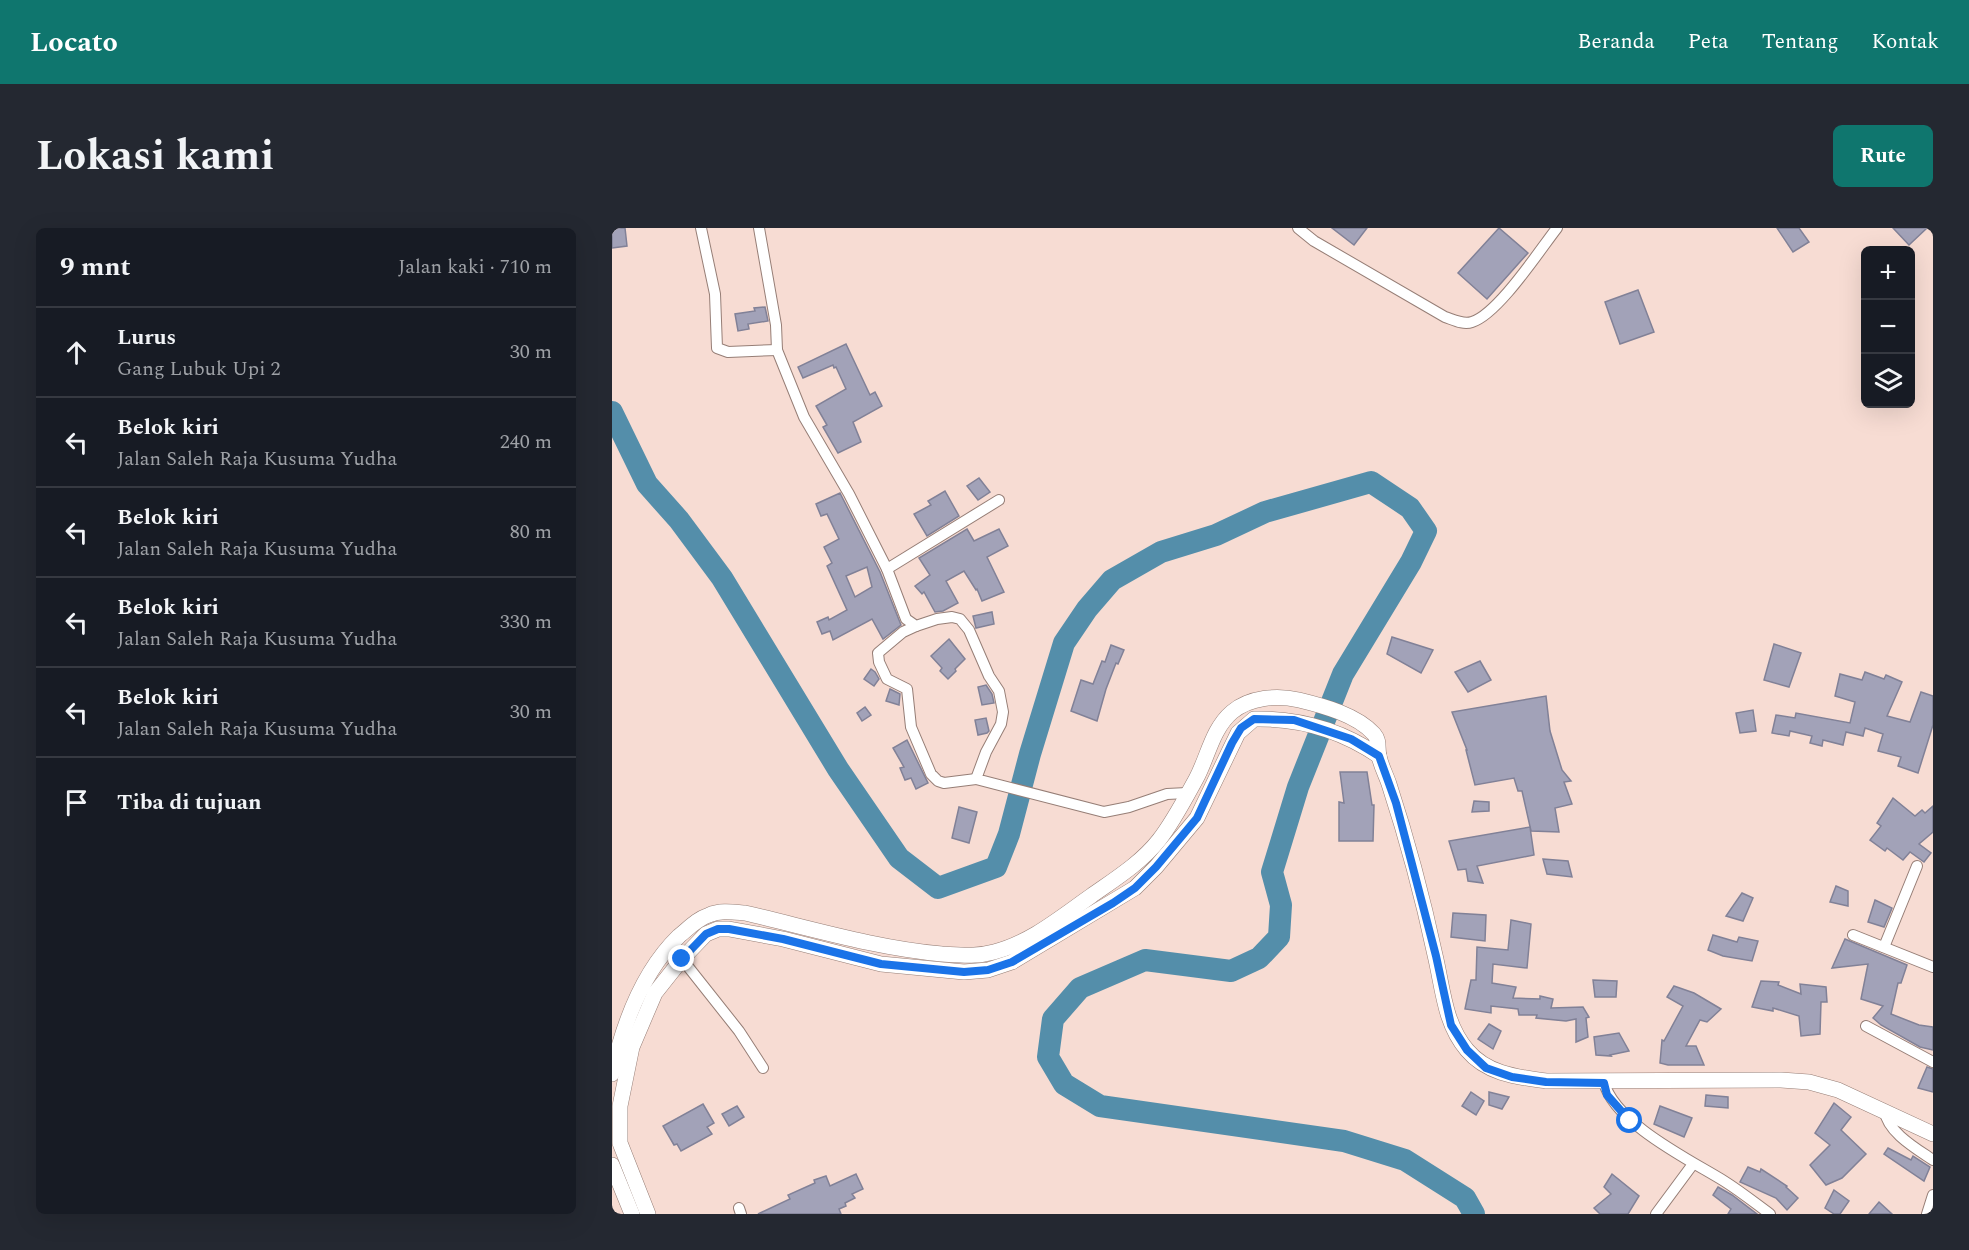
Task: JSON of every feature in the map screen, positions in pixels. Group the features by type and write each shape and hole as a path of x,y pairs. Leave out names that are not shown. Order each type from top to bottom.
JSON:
{"street":[{"path":"701,228 715,294 717,348 728,352 777,350"},
{"path":"759,228 776,326 777,350 804,417 849,494 887,569 906,619 916,626"},
{"path":"1298,228 1314,241 1445,317 1457,322 1470,323 1482,318 1518,281 1528,264 1557,228"},
{"path":"887,569 999,500"},
{"path":"976,779 986,752 1001,724 1003,712 999,692 989,676 969,630 960,619 952,617 937,619 903,632 878,653 879,662 887,680 907,689 911,727 931,774 938,781 944,783 976,779 1104,812 1129,807 1167,794 1188,793"},
{"path":"612,1074 615,1044 654,965 667,948 694,922 711,914 729,911 745,912 881,945 917,952 971,956 995,952 1024,941 1058,920 1140,860 1159,840 1188,793 1225,719 1245,704 1267,698 1297,700 1345,715 1367,728 1378,740 1379,756 1396,803 1436,956 1451,1025 1467,1050 1486,1068 1512,1077 1546,1082 1781,1080 1809,1082 1838,1090 1933,1134"},
{"path":"648,1214 620,1143 616,1116 632,1047 655,993 682,959 706,934 718,929 729,929 783,939 881,964 964,972 988,970 1012,962 1128,893 1156,867 1197,818 1232,743 1241,728 1254,719 1294,720 1333,731 1379,756"},
{"path":"1884,948 1917,866"},
{"path":"1853,935 1933,967"},
{"path":"667,948 682,959 739,1031 763,1068"},
{"path":"1866,1026 1933,1062"},
{"path":"1604,1083 1607,1095 1630,1121 1693,1164 1724,1181 1770,1214"},
{"path":"1885,1110 1886,1118 1899,1135 1933,1160"},
{"path":"1656,1214 1693,1164"},
{"path":"612,1165 632,1214"},
{"path":"1927,1214 1933,1195"}],"building":[{"path":"612,228 625,228 627,246 612,248"},
{"path":"1332,228 1367,228 1354,245"},
{"path":"1499,228 1528,253 1487,299 1458,273"},
{"path":"1777,228 1799,228 1809,242 1793,252"},
{"path":"1893,228 1927,228 1909,245"},
{"path":"1638,290 1654,332 1620,344 1605,302"},
{"path":"765,307 768,321 748,324 749,329 738,331 735,314"},
{"path":"846,344 870,395 875,392 882,406 853,422 861,442 838,453 823,427 827,425 816,406 846,389 836,367 834,368 833,365 803,378 798,367"},
{"path":"979,478 990,492 978,500 967,486"},
{"path":"945,491 959,516 927,536 914,514 931,505 928,501"},
{"path":"840,493 880,572 901,625 883,639 872,619 833,640 830,631 822,634 817,622 828,617 829,620 847,610 827,566 832,563 824,547 839,539 827,514 821,516 816,504","holes":["867,567 872,587 855,597 846,576"]},
{"path":"967,529 974,541 999,529 1008,546 987,557 1004,592 982,601 977,589 964,571 946,581 958,603 943,611 935,612 924,592 922,594 915,586 930,575 919,558"},
{"path":"992,612 994,624 976,628 973,616"},
{"path":"1392,637 1433,650 1421,673 1387,654"},
{"path":"949,639 965,659 948,679 931,656"},
{"path":"1774,644 1801,653 1789,687 1764,680"},
{"path":"1111,645 1124,650 1118,664 1116,663 1106,689 1097,721 1071,711 1081,680 1093,684"},
{"path":"1480,661 1491,680 1468,692 1455,672"},
{"path":"871,669 879,679 874,686 864,679"},
{"path":"1865,672 1884,679 1886,675 1902,682 1887,716 1910,722 1921,692 1933,696 1933,725 1918,773 1898,766 1901,757 1878,751 1883,734 1865,728 1863,736 1846,732 1843,745 1823,740 1822,746 1810,743 1812,736 1790,731 1789,736 1772,733 1776,715 1795,718 1796,713 1850,723 1855,702 1835,696 1840,674 1862,680"},
{"path":"986,685 992,694 994,703 982,705 978,687"},
{"path":"890,689 900,694 899,705 886,701"},
{"path":"1546,696 1550,731 1562,770 1571,781 1564,782 1572,804 1555,808 1559,832 1531,831 1522,791 1518,791 1514,778 1475,785 1467,750 1452,712"},
{"path":"865,707 871,715 862,721 857,713"},
{"path":"1753,710 1756,731 1740,733 1736,713"},
{"path":"986,718 989,731 978,735 975,720"},
{"path":"907,740 928,783 916,789 911,778 905,780 900,768 904,767 893,748"},
{"path":"1340,772 1367,772 1372,805 1374,805 1373,841 1339,841 1339,802 1344,803"},
{"path":"1893,798 1915,816 1922,810 1925,813 1933,806 1933,832 1919,844 1931,853 1924,862 1910,852 1903,860 1887,848 1885,851 1870,840 1881,826 1877,823"},
{"path":"1474,801 1489,802 1489,811 1472,812"},
{"path":"959,807 977,812 969,843 952,838"},
{"path":"1530,827 1534,855 1477,866 1483,883 1468,881 1466,869 1458,870 1449,841"},
{"path":"1543,859 1568,861 1572,877 1547,874"},
{"path":"1836,886 1848,891 1848,906 1830,902"},
{"path":"1742,893 1753,898 1743,921 1726,916"},
{"path":"1875,900 1892,908 1884,927 1868,922"},
{"path":"1453,913 1486,915 1485,941 1451,937"},
{"path":"1511,920 1531,924 1527,968 1493,964 1492,983 1516,987 1513,998 1540,999 1540,996 1553,999 1551,1008 1583,1007 1589,1017 1586,1018 1588,1037 1576,1042 1576,1019 1566,1021 1536,1018 1537,1015 1519,1015 1518,1009 1491,1006 1491,1013 1465,1009 1471,980 1476,980 1477,947 1508,950"},
{"path":"1713,935 1737,942 1739,937 1758,941 1752,961 1723,956 1708,950"},
{"path":"1845,939 1907,965 1901,983 1898,983 1891,1014 1919,1025 1933,1027 1933,1050 1920,1047 1873,1018 1883,1006 1861,999 1868,964 1832,968"},
{"path":"1593,980 1617,981 1616,997 1595,997"},
{"path":"1761,981 1779,982 1778,985 1801,994 1800,984 1826,987 1827,1002 1821,1002 1820,1034 1801,1036 1799,1016 1773,1008 1773,1011 1752,1007"},
{"path":"1674,986 1694,993 1721,1009 1707,1022 1700,1020 1686,1046 1696,1046 1704,1065 1660,1063 1662,1040 1664,1041 1683,1006 1667,997"},
{"path":"1489,1024 1501,1031 1493,1049 1478,1039"},
{"path":"1619,1033 1629,1051 1611,1056 1596,1055 1594,1037"},
{"path":"1927,1067 1933,1069 1933,1092 1918,1088"},
{"path":"1471,1092 1484,1101 1476,1115 1462,1106"},
{"path":"1489,1092 1509,1097 1502,1109 1489,1105"},
{"path":"1706,1095 1728,1097 1728,1108 1705,1106"},
{"path":"1834,1103 1851,1117 1841,1130 1866,1154 1842,1178 1826,1185 1810,1165 1830,1145 1815,1133"},
{"path":"703,1104 714,1123 707,1127 712,1134 681,1151 677,1144 674,1145 663,1126"},
{"path":"737,1106 744,1117 729,1126 722,1114"},
{"path":"1660,1106 1692,1118 1684,1137 1654,1124"},
{"path":"1888,1148 1911,1160 1913,1156 1930,1167 1924,1181 1884,1154"},
{"path":"1748,1167 1760,1172 1761,1169 1787,1186 1798,1198 1787,1210 1776,1198 1740,1182"},
{"path":"856,1174 863,1189 852,1194 855,1198 839,1209 841,1214 758,1214 790,1199 788,1195 815,1183 814,1180 826,1176 830,1186"},
{"path":"1612,1174 1639,1196 1628,1214 1600,1214 1594,1208 1611,1194 1604,1187"},
{"path":"1718,1187 1757,1214 1728,1214 1731,1209 1713,1195"},
{"path":"1834,1190 1849,1201 1840,1214 1834,1214 1825,1208"},
{"path":"1879,1202 1892,1214 1869,1214"}],"waterway":[{"path":"612,412 647,484 679,520 722,578 838,769 899,858 938,888 996,867 1009,834 1030,754 1064,643 1087,609 1112,580 1161,552 1216,535 1265,512 1371,482 1410,508 1426,531 1411,562 1343,674 1298,787 1272,872 1281,905 1279,937 1259,958 1231,971 1145,960 1080,988 1053,1019 1048,1057 1064,1084 1100,1106 1344,1141 1405,1160 1465,1198 1474,1214"}],"route":[{"path":"682,959 706,934 718,929 729,929 783,939 881,964 964,972 988,970 1012,962 1113,903 1135,888 1156,867 1197,818 1241,728 1254,719 1294,720 1333,731 1379,756 1396,803 1436,956 1451,1025 1467,1050 1486,1068 1512,1077 1546,1082 1604,1083 1607,1095 1630,1121"}]}
